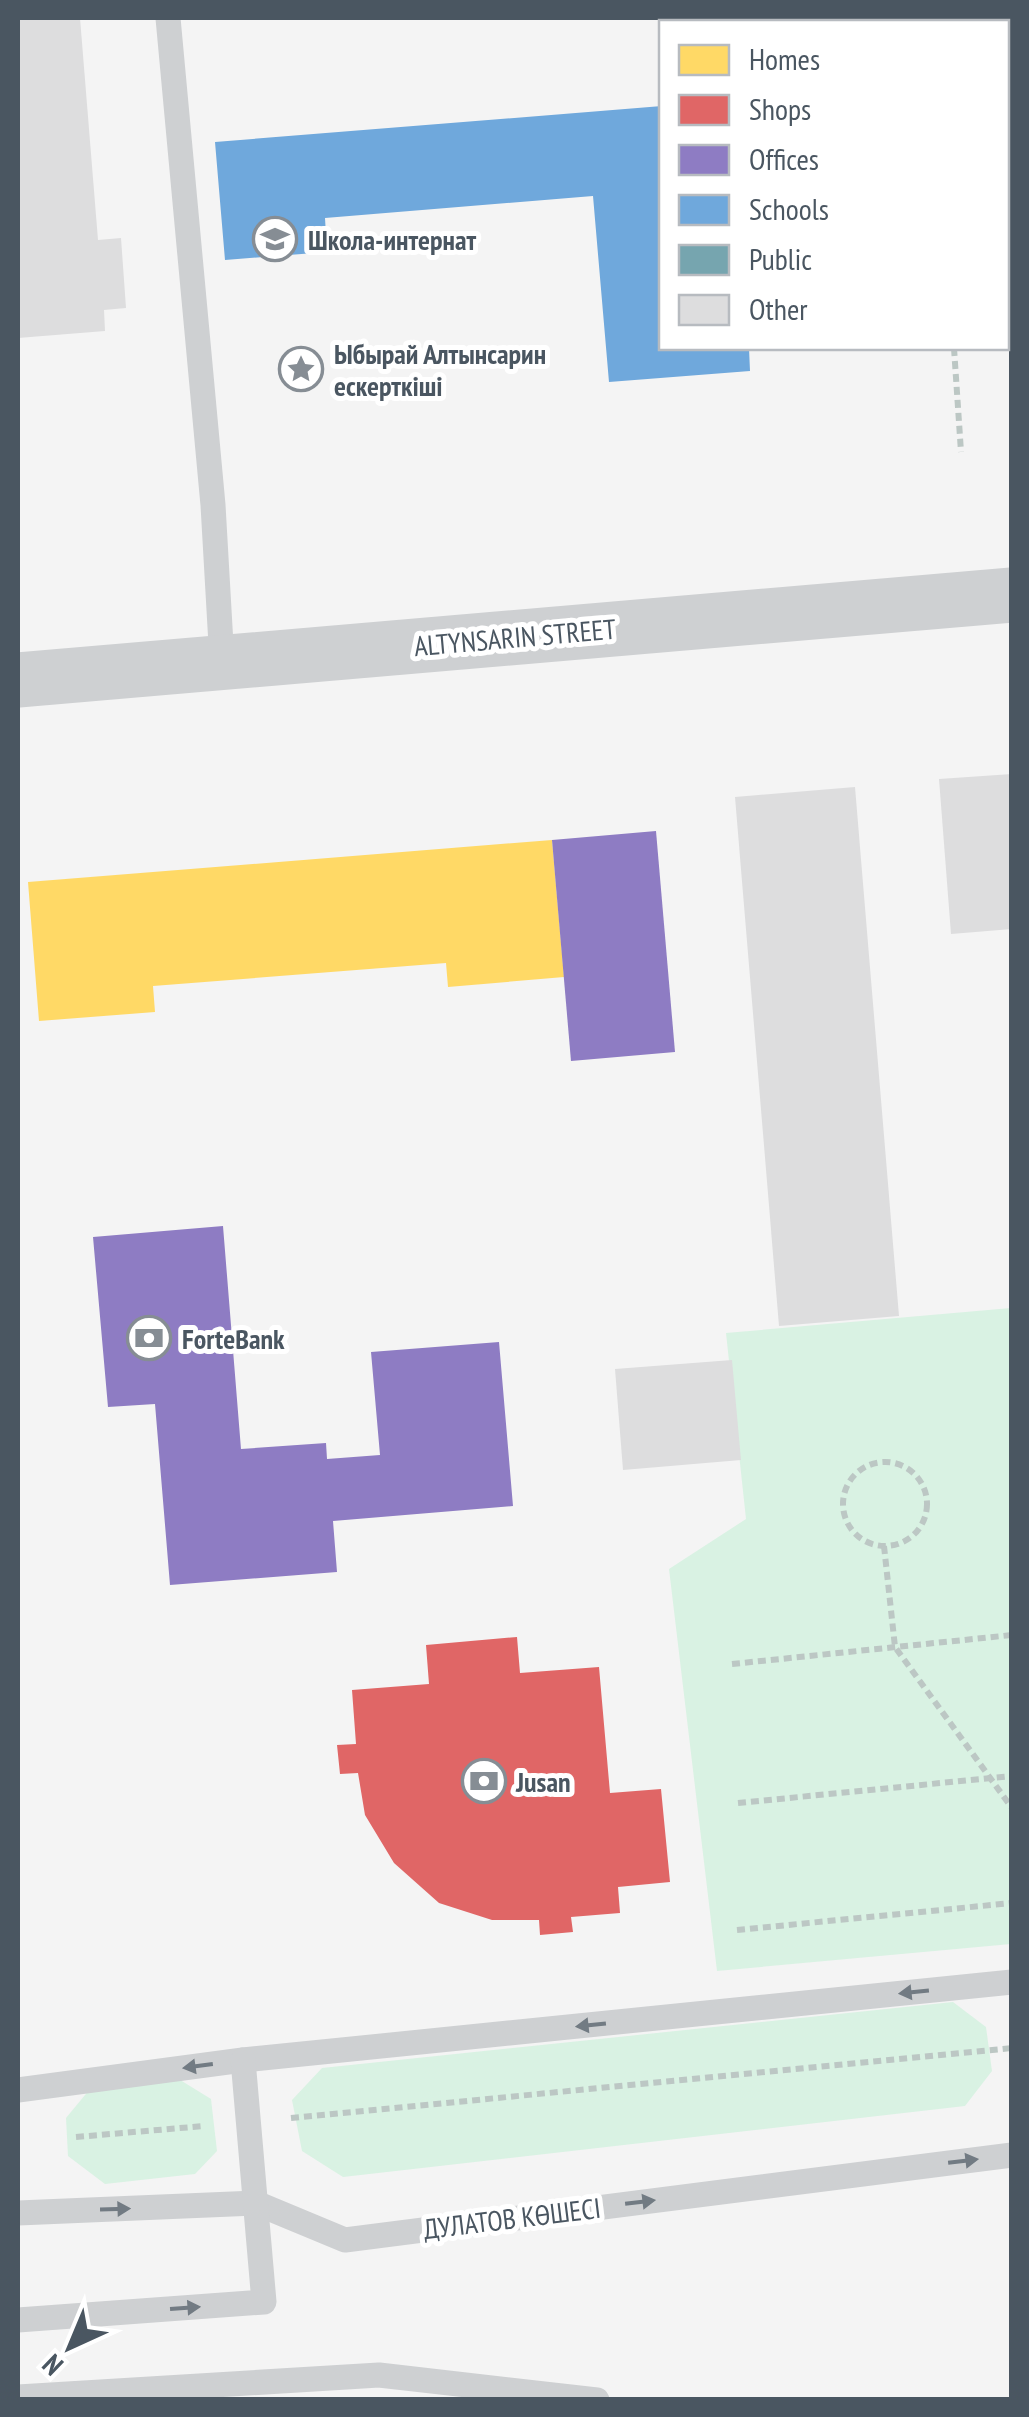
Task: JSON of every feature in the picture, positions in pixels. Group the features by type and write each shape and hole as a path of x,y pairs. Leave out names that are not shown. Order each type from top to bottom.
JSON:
{"street":[{"name":"ALTYNSARIN STREET","path":"18,680 1012,595"}],"lane":[{"path":"168,18 213,506 222,662"},
{"path":"18,2090 242,2060 1012,1982"},
{"path":"18,2320 264,2302 242,2060"},
{"name":"ДУЛАТОВ КӨШЕСІ","path":"18,2213 256,2203 346,2240 1012,2154"},
{"path":"18,2397 379,2375 597,2400"}],"path":[{"path":"954,350 961,452"},
{"path":"877,1462 891,1462 916,1475 928,1501 926,1516 910,1538 884,1546 858,1538 844,1515 842,1501 852,1476 863,1466 877,1462"},
{"path":"884,1546 895,1646 1012,1808"},
{"path":"732,1664 1012,1635"},
{"path":"738,1803 1012,1776"},
{"path":"737,1930 1012,1903"},
{"path":"76,2137 1012,2048"}],"green space":[{"path":"1011,1308 1011,1944 717,1971 669,1569 746,1519 726,1333"},
{"path":"953,2002 986,2027 992,2071 965,2106 343,2177 302,2151 292,2100 322,2068"},
{"path":"172,2075 211,2099 217,2151 195,2174 105,2184 68,2156 66,2118 90,2089"}],"building: Homes":[{"path":"552,840 564,977 448,987 446,963 153,986 155,1012 39,1021 28,882"}],"building: Shops":[{"name":"Jusan","path":"517,1637 520,1673 599,1667 610,1793 661,1789 670,1882 618,1887 620,1913 571,1917 573,1932 540,1935 539,1920 492,1920 439,1903 394,1863 365,1815 358,1773 340,1774 337,1745 356,1744 352,1690 429,1684 426,1645"}],"building: Offices":[{"path":"656,831 675,1052 571,1061 552,840"},
{"path":"223,1226 241,1449 326,1443 327,1459 380,1455 371,1352 499,1342 513,1506 333,1521 337,1572 170,1585 155,1404 108,1407 93,1237"}],"building: Schools":[{"name":"Школа-интернат","path":"659,106 659,350 749,350 750,371 609,382 593,196 325,218 327,252 225,260 215,142"}],"building: Public":[{"path":"1009,181 1012,181 1009,314"}],"building: Other":[{"path":"18,18 80,18 98,240 121,238 126,308 104,310 105,331 18,338"},
{"path":"892,18 892,20 817,20"},
{"path":"1012,774 1012,929 951,934 939,779"},
{"path":"855,787 899,1316 779,1326 735,797"},
{"path":"732,1360 741,1460 623,1470 615,1369"}],"place":[{"name":"Школа-интернат","path":"275,239"},
{"name":"Ыбырай Алтынсарин ескерткіші","path":"301,369"},
{"name":"ForteBank","path":"149,1338"},
{"name":"Jusan","path":"484,1781"}]}
